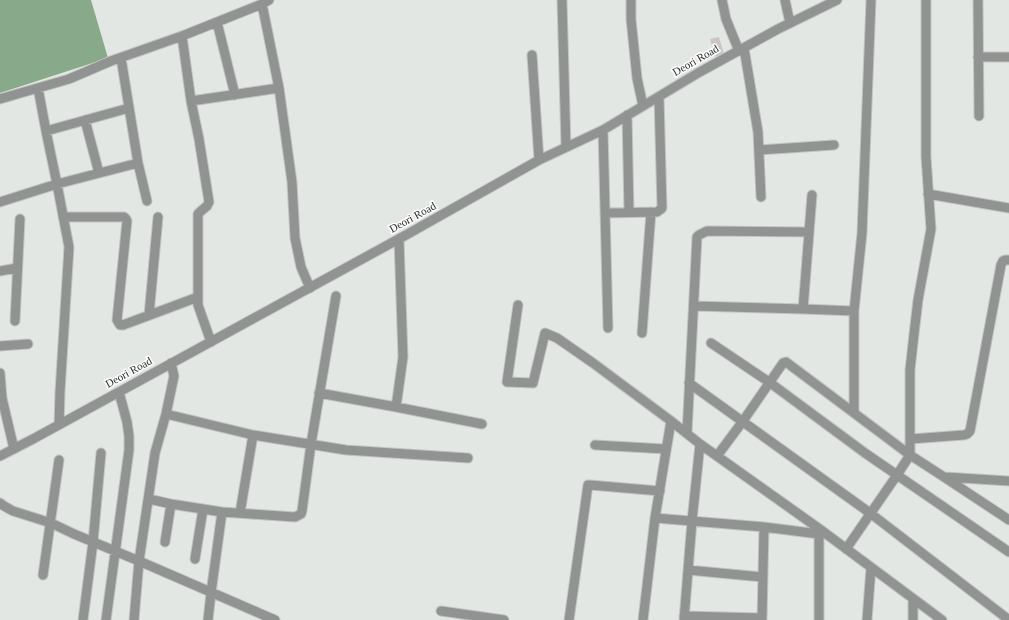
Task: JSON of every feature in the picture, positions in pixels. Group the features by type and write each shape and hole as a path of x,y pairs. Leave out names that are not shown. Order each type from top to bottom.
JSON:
{"street":[{"path":"562,0 566,148"},
{"path":"631,0 630,19 637,78 643,106"},
{"path":"722,0 726,19 741,50 758,132 761,197"},
{"path":"785,0 790,23"},
{"name":"Deori Road","path":"0,456 398,240 539,160 603,130 698,73 790,23 837,0"},
{"path":"854,413 854,311 862,233 871,0"},
{"path":"846,549 898,475 910,455 910,370 918,300 931,229 926,157 926,0"},
{"path":"978,0 979,116"},
{"path":"0,99 68,79 218,22 265,2 292,182 296,238 301,267 310,288"},
{"path":"218,22 235,94"},
{"path":"182,36 191,101 199,138 209,202 198,217 198,305 211,342"},
{"path":"532,56 539,160"},
{"path":"978,57 1009,57"},
{"path":"121,58 138,163 147,201"},
{"path":"38,88 69,247 59,425"},
{"path":"191,101 278,88"},
{"path":"605,213 657,212 662,208 659,97"},
{"path":"46,131 129,108"},
{"path":"628,116 629,212"},
{"path":"85,120 99,173"},
{"path":"603,130 608,328"},
{"path":"759,150 834,146"},
{"path":"0,200 138,163"},
{"path":"928,194 1009,208"},
{"path":"804,309 812,195"},
{"path":"642,333 651,212"},
{"path":"149,315 158,217"},
{"path":"63,218 126,219 117,320 120,325 198,297"},
{"path":"15,321 20,219"},
{"path":"686,434 697,237 707,232 809,232"},
{"path":"396,407 403,357 398,240"},
{"path":"910,439 964,436 970,431 1001,265 1003,261 1009,260"},
{"path":"0,271 17,268"},
{"path":"149,499 222,512 295,517 301,514 319,393 336,296"},
{"path":"518,305 507,382 533,383 545,334 557,338 671,421 686,434 942,620"},
{"path":"694,306 854,311"},
{"path":"711,342 769,382 865,453 1009,552"},
{"path":"0,346 28,344"},
{"path":"717,456 769,382 783,363 786,362 910,455 1009,520"},
{"path":"134,620 139,560 155,453 166,414 174,376 171,363"},
{"path":"0,373 2,398 14,449"},
{"path":"689,382 870,513 1008,620"},
{"path":"106,620 129,450 127,422 119,392"},
{"path":"319,393 482,424"},
{"path":"166,414 253,435 346,450 468,458"},
{"path":"642,620 655,518 671,421"},
{"path":"240,513 253,435"},
{"path":"700,444 684,618 762,619 764,527"},
{"path":"595,445 666,449"},
{"path":"83,620 93,542 101,453"},
{"path":"43,575 59,460"},
{"path":"944,476 1009,481"},
{"path":"569,620 588,485 660,490"},
{"path":"0,503 13,511 50,523 139,560 211,593 254,616 275,620"},
{"path":"165,542 171,504"},
{"path":"195,559 202,509"},
{"path":"208,620 222,512"},
{"path":"655,518 820,532"},
{"path":"819,620 820,532"},
{"path":"867,620 871,568"},
{"path":"688,570 762,577"},
{"path":"913,599 913,620"},
{"path":"441,611 504,620"}],"shaded area":[{"path":"0,0 91,0 108,58 0,93"}],"building":[{"path":"719,37 724,54 715,57 710,39"}]}
